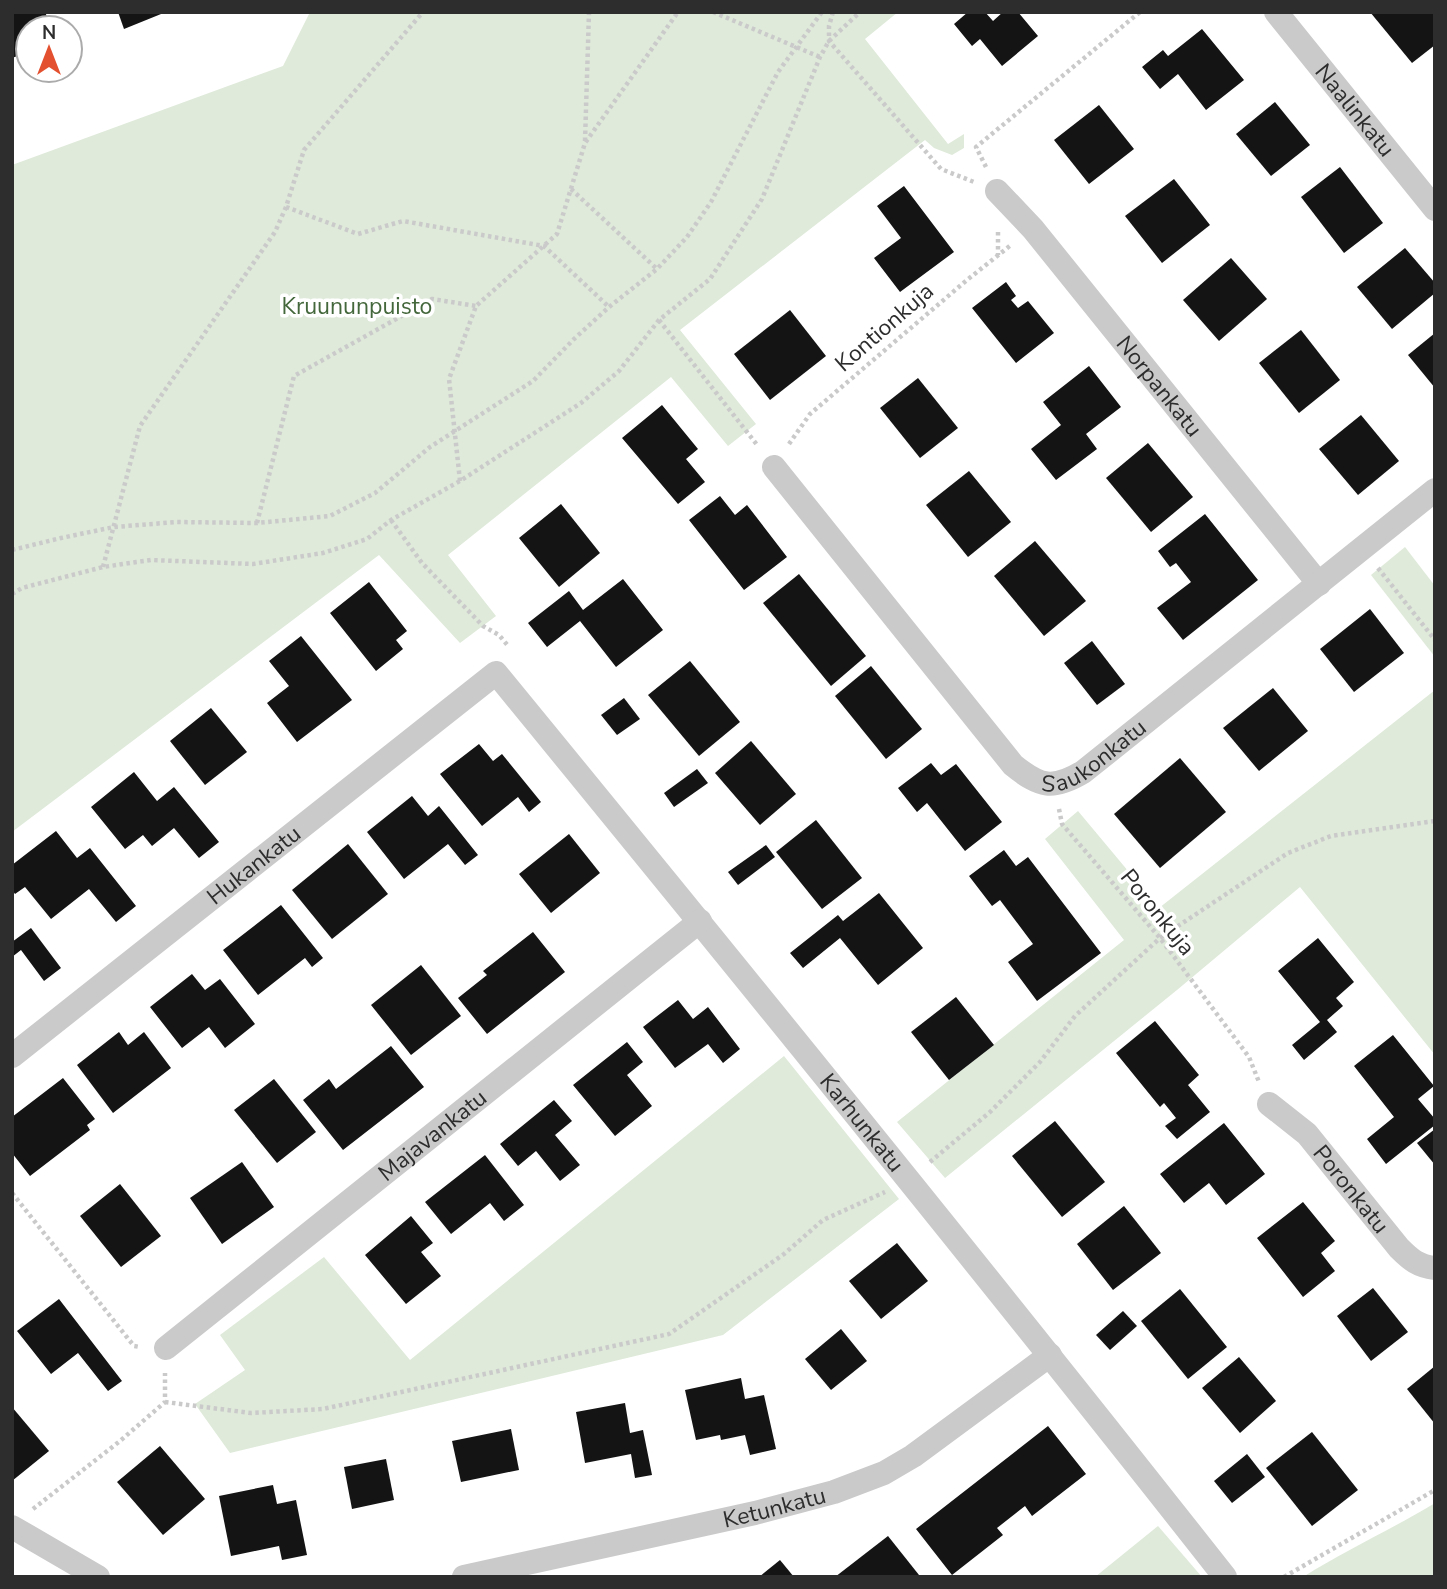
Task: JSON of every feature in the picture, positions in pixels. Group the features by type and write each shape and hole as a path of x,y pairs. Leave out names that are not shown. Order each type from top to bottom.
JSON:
{"street":[{"name":"Naalinkatu","path":"1276,12 1435,209"},
{"name":"Norpankatu","path":"998,191 1033,229 1319,584"},
{"name":"Saukonkatu","path":"774,467 1013,765 1040,783 1054,784 1066,783 1083,772 1435,490"},
{"name":"Karhunkatu","path":"496,673 1050,1355 1225,1577"},
{"name":"Hukankatu","path":"12,1056 496,673"},
{"name":"Majavankatu","path":"166,1348 700,921"},
{"name":"Poronkatu","path":"1269,1104 1307,1134 1404,1253 1421,1266 1435,1268"},
{"name":"Ketunkatu","path":"464,1577 755,1513 834,1492 884,1473 913,1457 1050,1355"},
{"path":"18,1522 98,1577"}],"path":[{"path":"103,567 140,426 275,232 286,207 303,150 423,12"},
{"path":"460,481 449,379 476,306 557,234 585,144 589,12"},
{"path":"585,144 678,12"},
{"path":"713,12 820,57"},
{"path":"12,550 114,527 177,522 257,523 330,516 375,494 430,447 533,381 609,307 657,269 687,237 711,202 778,72 822,12"},
{"path":"833,12 829,26 830,41 941,169 998,191"},
{"path":"12,594 22,588 103,567 151,560 253,564 323,553 367,539 391,520 460,481 581,403 619,371 659,320 710,279 762,199 820,57 830,41 860,12"},
{"path":"998,191 976,146 1140,12"},
{"path":"570,189 657,269"},
{"path":"286,207 358,234 403,221 544,246 609,307"},
{"name":"Kontionkuja","path":"774,467 810,414 967,279 1033,229"},
{"path":"257,523 294,376 432,299 476,306"},
{"path":"659,320 774,467"},
{"path":"391,520 422,563 483,626"},
{"path":"1362,549 1435,640"},
{"name":"Poronkuja","path":"1054,784 1062,824 1160,938 1249,1057"},
{"path":"165,1402 251,1413 323,1409 669,1334 784,1254 823,1220 908,1181 990,1112 1040,1062 1075,1016 1160,938 1288,853 1331,836 1435,821"},
{"path":"12,1193 134,1346 166,1348 165,1402 18,1522"},
{"path":"1284,1577 1435,1490"}],"green space":[{"name":"Kruununpuisto","path":"310,12 898,12 865,39 948,144 964,134 964,148 952,155 934,148 925,140 680,330 756,424 728,446 671,377 448,555 496,616 460,643 379,555 12,832 12,165 283,66"},
{"path":"1405,547 1435,586 1435,657 1371,575"},
{"path":"1435,690 1435,1055 1300,887 945,1178 897,1122 1124,940 1045,839 1078,811 1159,908"},
{"path":"784,1056 899,1199 723,1335 230,1453 195,1404 245,1370 220,1335 324,1257 410,1360"},
{"path":"1435,1503 1435,1577 1303,1577 1402,1522"},
{"path":"1158,1526 1202,1577 1095,1577"}],"building":[{"path":"12,12 45,12 46,14 14,14 12,58"},
{"path":"118,12 166,12 124,29"},
{"path":"968,12 985,12 993,21 1003,12 1018,12 1038,36 1002,66 980,39 972,46 954,24"},
{"path":"1370,12 1435,12 1435,45 1412,63"},
{"path":"1202,29 1244,80 1206,110 1178,74 1160,89 1142,67 1163,50 1168,56"},
{"path":"1275,102 1310,145 1271,176 1236,134"},
{"path":"1099,105 1134,149 1089,184 1054,140"},
{"path":"1340,167 1383,223 1344,253 1301,197"},
{"path":"1174,179 1210,225 1162,263 1125,216"},
{"path":"904,186 954,252 900,292 874,258 901,238 877,206"},
{"path":"1405,248 1435,283 1435,293 1392,329 1357,287"},
{"path":"1231,258 1267,299 1219,341 1183,300"},
{"path":"1006,282 1016,296 1011,300 1018,308 1028,301 1054,333 1016,363 972,308"},
{"path":"790,310 826,356 770,400 734,354"},
{"path":"1301,330 1340,380 1299,413 1259,363"},
{"path":"1435,333 1435,388 1408,355"},
{"path":"1089,366 1121,407 1086,434 1097,449 1056,480 1031,449 1061,425 1043,402"},
{"path":"918,378 958,428 920,458 880,408"},
{"path":"662,405 698,449 686,459 705,482 678,504 622,438"},
{"path":"1361,415 1399,461 1358,495 1319,449"},
{"path":"1148,443 1193,497 1151,532 1106,478"},
{"path":"969,471 1011,522 968,557 926,505"},
{"path":"720,496 735,515 747,505 787,557 744,590 689,520"},
{"path":"561,504 600,553 559,587 519,538"},
{"path":"1205,514 1258,580 1183,640 1157,608 1191,582 1176,563 1170,567 1158,551"},
{"path":"1035,541 1086,601 1044,636 994,576"},
{"path":"799,574 866,656 831,686 763,603"},
{"path":"623,579 663,630 616,667 580,621 547,647 528,623 569,591 583,610"},
{"path":"369,582 407,631 396,640 403,649 376,671 330,613"},
{"path":"1370,609 1404,653 1354,692 1320,649"},
{"path":"301,636 352,700 297,742 267,703 289,686 269,661"},
{"path":"1092,641 1125,684 1097,705 1064,663"},
{"path":"690,661 740,722 699,756 648,695"},
{"path":"871,666 922,729 886,759 835,696"},
{"path":"1273,688 1308,731 1259,771 1223,728"},
{"path":"624,698 640,719 617,735 601,715"},
{"path":"211,708 247,752 205,785 170,741"},
{"path":"751,741 796,794 760,825 715,773"},
{"path":"479,744 493,761 502,754 541,802 529,812 518,797 482,826 440,774"},
{"path":"1180,758 1226,812 1160,868 1114,814"},
{"path":"931,763 941,775 956,764 1002,822 965,851 927,803 917,812 898,788"},
{"path":"697,769 708,783 674,807 664,793"},
{"path":"134,772 157,801 174,787 219,842 199,858 174,828 152,846 143,835 125,849 91,807"},
{"path":"412,796 428,816 439,806 478,855 465,865 448,844 404,879 367,832"},
{"path":"816,820 862,878 822,909 776,852"},
{"path":"56,831 77,858 90,848 136,906 116,922 89,889 51,919 25,887 15,894 12,890 12,865"},
{"path":"569,834 600,873 551,913 519,874"},
{"path":"348,844 388,894 332,939 292,890"},
{"path":"766,845 775,857 738,885 728,872"},
{"path":"1004,850 1016,866 1028,857 1101,953 1037,1001 1008,962 1033,944 1000,900 992,906 969,876"},
{"path":"879,893 923,948 878,985 840,938 803,968 790,953 838,915 843,921"},
{"path":"281,905 323,958 312,967 305,958 258,995 223,950"},
{"path":"31,928 61,968 44,981 21,950 12,957 12,942"},
{"path":"533,932 565,972 487,1034 458,998 487,975 483,971"},
{"path":"1318,938 1354,982 1336,998 1343,1006 1327,1020 1337,1032 1304,1060 1292,1045 1320,1022 1278,971"},
{"path":"421,965 461,1016 411,1055 371,1005"},
{"path":"192,974 205,990 220,979 255,1024 225,1048 209,1027 182,1048 150,1007"},
{"path":"956,997 994,1045 949,1080 911,1032"},
{"path":"678,1000 693,1019 708,1007 740,1049 723,1063 708,1044 675,1068 643,1027"},
{"path":"1155,1021 1199,1075 1188,1085 1210,1112 1177,1139 1165,1126 1176,1118 1164,1103 1160,1107 1116,1053"},
{"path":"119,1032 128,1045 144,1032 171,1068 113,1113 77,1065"},
{"path":"1393,1035 1434,1086 1418,1099 1435,1119 1435,1125 1386,1164 1367,1139 1394,1117 1354,1066"},
{"path":"627,1042 643,1062 627,1075 652,1106 615,1136 573,1085"},
{"path":"391,1046 424,1087 343,1150 303,1100 329,1079 336,1089"},
{"path":"63,1078 95,1119 87,1125 90,1130 30,1176 12,1153 12,1117"},
{"path":"274,1079 316,1132 277,1163 234,1110"},
{"path":"554,1100 572,1121 555,1135 580,1165 560,1181 536,1151 518,1166 500,1144"},
{"path":"1055,1121 1105,1182 1062,1217 1012,1156"},
{"path":"1224,1123 1265,1174 1226,1205 1209,1183 1184,1203 1160,1174"},
{"path":"1435,1129 1435,1165 1417,1143"},
{"path":"485,1155 524,1205 504,1221 490,1203 451,1234 425,1202"},
{"path":"242,1162 274,1207 222,1244 190,1198"},
{"path":"120,1184 161,1236 121,1267 80,1216"},
{"path":"1303,1202 1335,1241 1321,1253 1335,1271 1303,1297 1257,1238"},
{"path":"1124,1206 1161,1253 1113,1290 1077,1244"},
{"path":"411,1216 433,1243 421,1252 441,1276 406,1304 365,1255"},
{"path":"897,1243 928,1281 881,1319 849,1281"},
{"path":"1373,1288 1408,1332 1371,1361 1337,1316"},
{"path":"1180,1289 1227,1347 1188,1379 1141,1321"},
{"path":"59,1299 122,1381 108,1391 78,1353 51,1374 17,1331"},
{"path":"1123,1311 1137,1326 1110,1350 1096,1335"},
{"path":"841,1329 867,1361 831,1390 805,1359"},
{"path":"1239,1357 1276,1401 1240,1433 1202,1388"},
{"path":"1435,1366 1435,1424 1407,1389"},
{"path":"741,1378 745,1399 764,1395 776,1449 750,1455 745,1435 721,1440 720,1435 696,1440 685,1390"},
{"path":"625,1403 630,1433 643,1430 652,1475 635,1478 631,1454 585,1463 576,1412"},
{"path":"12,1407 49,1451 12,1481"},
{"path":"1048,1426 1086,1474 1032,1516 1025,1506 997,1528 1003,1535 952,1575 916,1529"},
{"path":"511,1429 519,1470 461,1482 452,1441"},
{"path":"1312,1432 1358,1490 1312,1526 1266,1468"},
{"path":"160,1446 205,1499 163,1535 117,1482"},
{"path":"1247,1454 1265,1477 1232,1503 1214,1481"},
{"path":"386,1459 394,1500 352,1509 344,1467"},
{"path":"273,1485 277,1504 296,1500 307,1555 282,1560 279,1546 231,1556 219,1496"},
{"path":"888,1536 919,1575 917,1577 835,1577"},
{"path":"780,1560 794,1577 759,1577"}]}
